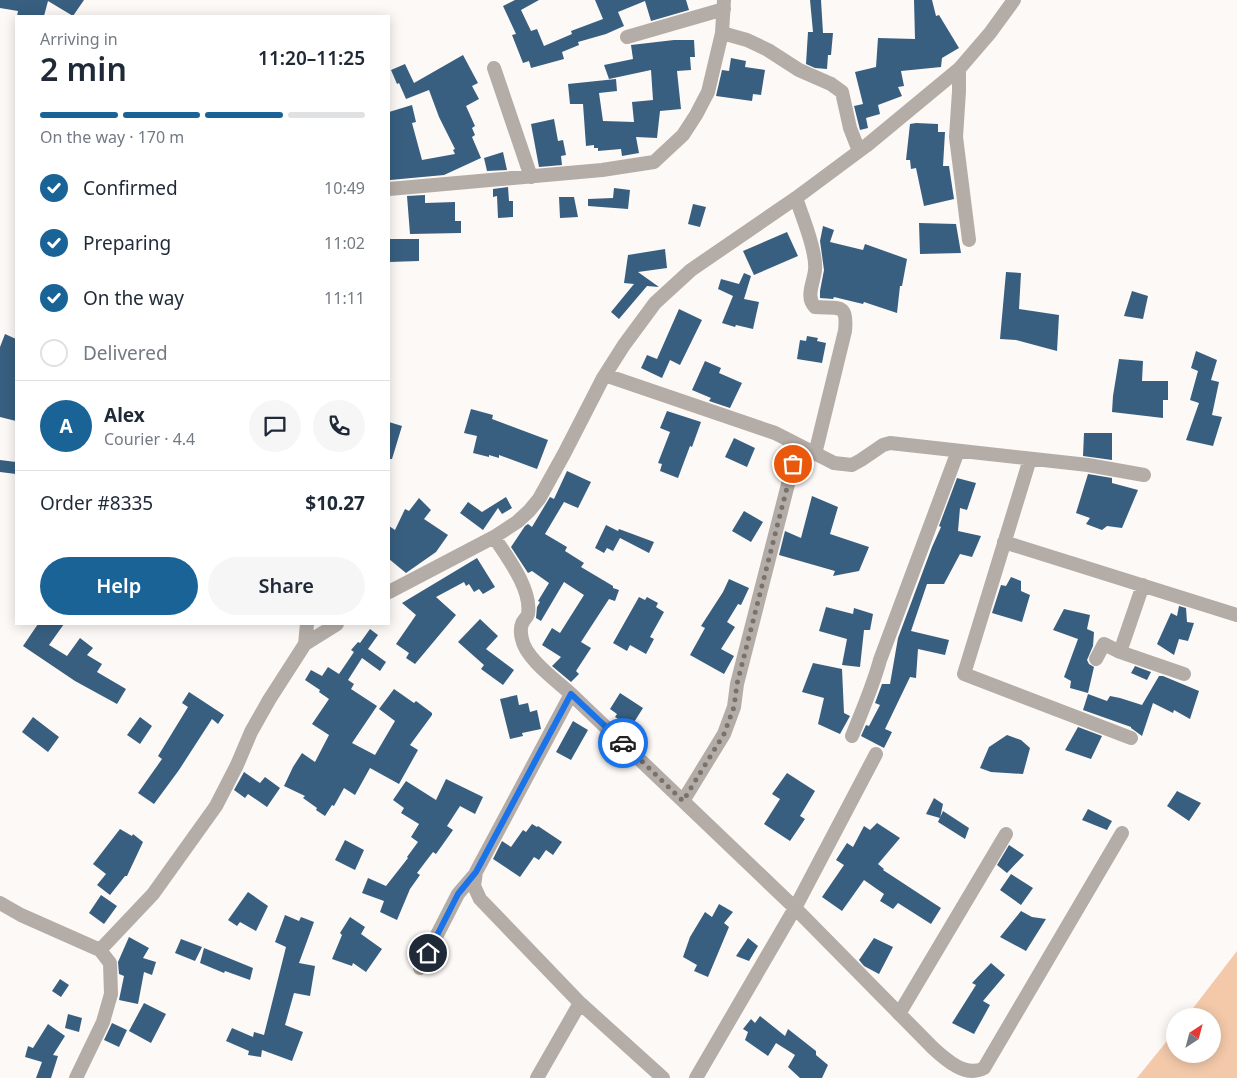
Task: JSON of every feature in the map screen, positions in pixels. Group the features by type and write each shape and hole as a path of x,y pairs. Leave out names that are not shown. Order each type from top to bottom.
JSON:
{"street":[{"path":"390,591 494,537 517,522 539,499 605,375 655,302 691,270 796,198 859,151 959,69 990,33 1014,0"},
{"path":"390,189 633,166 654,162 683,135 708,92 722,34 724,5 628,37"},
{"path":"722,34 747,40 768,50 799,70 831,84 842,92 850,128 859,151"},
{"path":"494,68 531,176"},
{"path":"959,69 956,137 969,240"},
{"path":"796,198 815,258 810,299 812,304 815,307 841,309 847,316 815,454"},
{"path":"605,375 756,426 834,463 852,465 883,445 890,443 1088,465 1144,475"},
{"path":"683,801 724,734 734,707 739,674 798,445"},
{"path":"852,736 866,698 873,685 880,660 958,451"},
{"path":"1030,459 964,674 1131,738"},
{"path":"494,537 526,593 528,615 521,625 522,640 528,653 795,908 956,1069 969,1073 979,1072 984,1068 1122,833"},
{"path":"1004,542 1237,615"},
{"path":"1114,649 1143,585"},
{"path":"305,644 307,625"},
{"path":"100,950 153,894 216,806 251,732 305,644 335,625"},
{"path":"1093,644 1114,649 1184,674"},
{"path":"1096,659 1104,644 1114,649"},
{"path":"420,968 458,894 476,872 571,694"},
{"path":"696,1078 795,908 876,754"},
{"path":"899,1014 1006,834"},
{"path":"476,872 474,886 480,900 580,1003 663,1078"},
{"path":"0,904 100,950 110,964 111,994 103,1022 76,1078"},
{"path":"537,1078 580,1003"}],"shaded area":[{"path":"1237,951 1237,1078 1137,1078 1166,1042 1166,1063 1221,1063 1221,1008 1193,1008"}],"building":[{"path":"0,0 84,0 74,15 48,1 44,15 17,15 18,11 0,8"},
{"path":"515,0 539,0 521,10 531,31 537,29 544,46 572,34 571,31 603,19 595,0 686,0 689,10 651,21 645,1 618,12 624,26 606,34 578,42 579,45 562,52 564,59 531,68 529,61 523,63 512,35 516,34 503,6"},
{"path":"810,0 821,0 823,33 833,33 831,55 828,55 827,69 815,68 806,64 808,32 813,32"},
{"path":"914,0 932,0 936,16 939,15 959,48 942,58 941,67 901,71 904,86 898,87 902,96 878,105 880,114 866,118 868,128 860,130 854,106 863,104 855,72 876,67 878,38 915,39"},
{"path":"674,40 694,40 695,57 690,57 691,70 677,71 681,109 660,111 657,138 636,137 639,153 622,156 621,149 598,151 598,148 594,148 594,145 586,146 583,104 570,104 568,84 616,79 617,91 599,93 603,121 634,122 632,102 653,100 651,70 609,79 604,65 633,59 631,45"},
{"path":"463,55 478,83 472,86 479,99 466,106 475,126 472,128 475,135 472,137 481,158 444,175 390,180 390,112 412,105 416,122 412,123 422,160 455,154 453,150 455,149 439,117 429,90 406,99 391,70 405,64 414,83"},
{"path":"731,58 746,61 745,67 765,70 761,95 753,94 752,101 716,96 722,70 729,71"},
{"path":"554,119 558,141 563,140 566,155 561,156 562,165 539,167 531,124"},
{"path":"910,124 938,124 938,132 945,132 943,166 949,166 954,199 924,206 916,168 911,169 910,160 906,160"},
{"path":"503,152 507,170 487,171 484,158"},
{"path":"508,187 509,201 513,201 513,217 498,218 497,196 493,197 493,189"},
{"path":"614,188 630,190 628,209 588,206 588,199 613,198"},
{"path":"425,195 425,203 455,202 455,221 461,221 461,233 410,234 407,196"},
{"path":"559,197 574,197 578,217 560,218"},
{"path":"693,204 706,207 700,227 688,224"},
{"path":"919,223 956,224 961,253 920,254"},
{"path":"823,226 834,230 830,242 863,250 865,244 907,259 902,286 900,286 897,313 864,302 863,304 834,297 833,299 820,298 824,270 820,241"},
{"path":"787,232 798,256 754,275 743,251"},
{"path":"390,239 419,239 419,261 390,262"},
{"path":"665,249 667,268 638,272 659,287 647,286 619,319 611,312 634,284 624,283 628,255"},
{"path":"1006,272 1021,273 1019,309 1059,315 1057,351 1016,340 1000,339"},
{"path":"744,273 751,276 744,299 759,302 753,329 722,323 733,296 718,289 721,279 739,284"},
{"path":"1132,291 1148,296 1143,319 1124,316"},
{"path":"679,309 702,320 680,365 670,360 662,378 641,368 647,355 657,359"},
{"path":"5,334 15,339 15,421 0,417 0,347"},
{"path":"807,336 818,338 817,341 826,343 822,363 797,359 800,340 806,341"},
{"path":"1196,351 1217,360 1211,380 1219,382 1212,415 1222,417 1213,446 1186,440 1199,403 1190,400 1198,371 1191,368"},
{"path":"1119,359 1143,361 1142,381 1168,381 1168,400 1163,400 1163,418 1112,412"},
{"path":"705,361 721,368 719,373 742,383 730,408 709,401 711,398 692,390"},
{"path":"471,409 493,415 492,419 548,440 537,469 499,455 499,458 473,453 477,436 464,433"},
{"path":"667,411 701,422 678,478 660,471 662,464 658,463 670,432 660,428"},
{"path":"390,422 402,426 392,459 390,459"},
{"path":"1084,433 1112,433 1112,460 1083,456"},
{"path":"734,438 755,448 747,467 725,457"},
{"path":"0,460 15,462 15,474 0,472"},
{"path":"567,471 591,482 578,508 564,502 545,534 567,547 565,551 584,563 581,567 619,590 615,601 609,599 581,642 591,648 576,671 579,674 571,682 552,666 561,657 542,645 552,628 560,633 584,595 564,582 541,621 536,618 537,607 540,602 538,601 549,583 532,571 528,573 511,547 525,526 528,524 532,527 550,497 554,499"},
{"path":"1088,474 1112,478 1112,483 1138,490 1122,528 1107,526 1102,530 1086,524 1090,518 1076,513"},
{"path":"957,478 976,483 967,510 960,508 958,531 981,536 972,557 960,554 944,584 927,584 911,631 949,640 945,655 918,649 916,678 910,677 885,729 892,732 884,748 861,736 866,725 869,726 880,705 875,703 882,684 890,684 898,638 941,527 939,526"},
{"path":"812,496 838,507 830,534 869,547 859,571 833,576 835,571 779,555 785,531 801,538"},
{"path":"506,497 512,508 502,514 498,508 483,530 460,513 468,502 482,512"},
{"path":"419,498 431,510 424,519 448,535 436,552 406,573 390,560 390,527 395,530 405,509 409,511"},
{"path":"744,511 763,522 751,542 732,531"},
{"path":"606,525 618,531 619,529 654,542 649,553 620,538 613,551 607,548 604,553 595,548"},
{"path":"477,558 495,587 483,594 479,589 474,592 469,584 466,586 464,582 436,597 456,615 415,664 406,658 409,653 396,644 416,615 402,603"},
{"path":"1011,577 1021,581 1021,591 1030,595 1022,622 992,613 1001,585 1006,586"},
{"path":"729,579 749,588 741,605 738,604 727,622 735,627 721,649 734,656 724,674 690,655 705,628 701,626"},
{"path":"639,597 645,600 647,597 658,603 656,607 664,612 650,637 654,639 646,654 630,645 627,651 613,643"},
{"path":"1179,606 1186,608 1187,622 1194,623 1188,641 1179,639 1174,655 1157,644 1171,613 1177,616"},
{"path":"826,607 853,614 854,608 873,614 870,630 864,630 860,667 842,665 847,639 819,631"},
{"path":"1064,609 1090,615 1087,629 1094,632 1093,646 1087,660 1094,667 1088,693 1070,688 1071,681 1064,677 1078,639 1053,630"},
{"path":"480,619 498,636 486,649 514,670 503,685 481,669 484,665 458,642"},
{"path":"37,625 63,625 49,645 67,656 80,638 93,648 87,655 102,664 97,672 126,689 117,704 75,681 23,646"},
{"path":"370,629 378,635 368,649 386,662 380,671 362,658 348,680 354,684 351,689 377,706 352,743 375,755 395,721 379,709 394,689 414,703 416,701 432,713 432,715 410,745 418,750 399,784 370,768 355,795 344,788 334,806 332,805 325,816 303,798 305,796 284,786 302,753 315,762 329,735 312,724 329,699 305,680 311,670 322,676 328,667 339,674 354,652 351,650 358,642 360,643"},
{"path":"813,663 842,669 844,713 850,716 840,734 818,724 824,698 802,692"},
{"path":"1135,666 1151,672 1147,680 1131,673"},
{"path":"1159,676 1199,691 1190,719 1174,710 1173,713 1153,703 1142,736 1131,727 1083,710 1088,694 1107,701 1110,696 1142,705"},
{"path":"189,692 224,715 218,724 212,719 154,804 138,793 162,759 158,756 188,707 182,703"},
{"path":"620,693 643,708 631,727 615,717 617,714 610,709"},
{"path":"517,695 519,705 528,703 530,712 537,710 541,729 522,733 523,736 510,739 500,699"},
{"path":"33,717 59,737 48,752 22,732"},
{"path":"140,717 152,726 140,744 127,735"},
{"path":"573,721 588,730 571,760 556,752"},
{"path":"1078,727 1102,736 1091,759 1065,750"},
{"path":"1007,735 1021,740 1030,748 1023,774 991,772 980,768 989,747"},
{"path":"244,772 260,783 265,777 280,788 267,807 248,794 245,798 234,790"},
{"path":"787,773 815,791 800,816 805,819 790,841 764,824 780,799 772,794"},
{"path":"446,779 483,797 475,814 460,806 447,826 453,830 436,854 433,852 417,873 420,875 410,889 397,920 380,912 384,901 362,893 368,878 386,886 418,842 411,837 419,824 401,813 404,808 393,800 406,781 436,800"},
{"path":"1177,791 1201,803 1189,821 1167,806"},
{"path":"934,798 943,804 940,818 926,814"},
{"path":"1088,809 1112,821 1107,830 1082,820"},
{"path":"943,811 969,828 965,839 938,822"},
{"path":"877,823 900,838 878,864 883,870 941,908 931,924 898,903 893,909 880,901 884,894 864,880 842,911 822,897 844,865 836,860 847,843 853,847 864,826 870,830"},
{"path":"532,824 562,842 553,855 546,850 539,860 534,857 520,877 493,859 502,841 511,847 523,830 526,832"},
{"path":"120,829 132,836 133,834 143,842 127,876 110,895 97,885 106,874 93,864"},
{"path":"345,840 364,850 355,870 335,860"},
{"path":"1009,845 1024,855 1007,873 997,865"},
{"path":"1011,874 1033,888 1021,905 1000,890"},
{"path":"248,892 268,906 256,931 240,922 237,926 228,920"},
{"path":"101,895 117,906 104,924 89,913"},
{"path":"719,904 733,912 724,923 729,927 708,977 694,971 697,965 683,957 690,937 705,912 712,917"},
{"path":"1021,911 1032,917 1046,919 1026,951 1000,937"},
{"path":"285,915 299,921 301,917 314,922 299,963 315,966 310,996 294,993 285,1025 303,1032 292,1061 262,1050 261,1057 248,1055 249,1051 226,1041 232,1028 253,1037 254,1032 264,1035 286,947 275,942"},
{"path":"350,917 365,927 361,934 382,949 366,972 353,963 352,966 332,959 342,935 340,933"},
{"path":"129,937 149,948 143,958 156,962 152,975 144,972 138,1004 119,1000 124,976 119,974 118,962"},
{"path":"748,938 758,946 749,961 736,956"},
{"path":"874,938 893,947 879,974 864,966 859,960"},
{"path":"181,939 202,947 195,961 175,953"},
{"path":"204,948 253,968 250,980 225,971 224,973 200,963"},
{"path":"991,963 1005,975 983,1001 990,1005 974,1034 952,1023 976,985 972,983"},
{"path":"60,979 69,985 61,997 52,991"},
{"path":"144,1003 166,1014 151,1043 129,1031"},
{"path":"68,1014 82,1018 79,1032 65,1028"},
{"path":"760,1016 785,1036 788,1029 816,1051 816,1055 828,1065 822,1078 800,1078 788,1067 795,1055 776,1043 768,1056 745,1040 748,1032 743,1029 751,1019 755,1023"},
{"path":"112,1023 127,1030 119,1047 104,1040"},
{"path":"48,1024 65,1036 53,1055 58,1056 51,1078 36,1078 42,1062 25,1057 28,1046 33,1048"}],"way so far":[{"path":"623,743 683,801 697,781 724,734 734,707 737,684 793,464"}],"route":[{"path":"428,953 458,894 476,872 571,694 623,743"}]}
